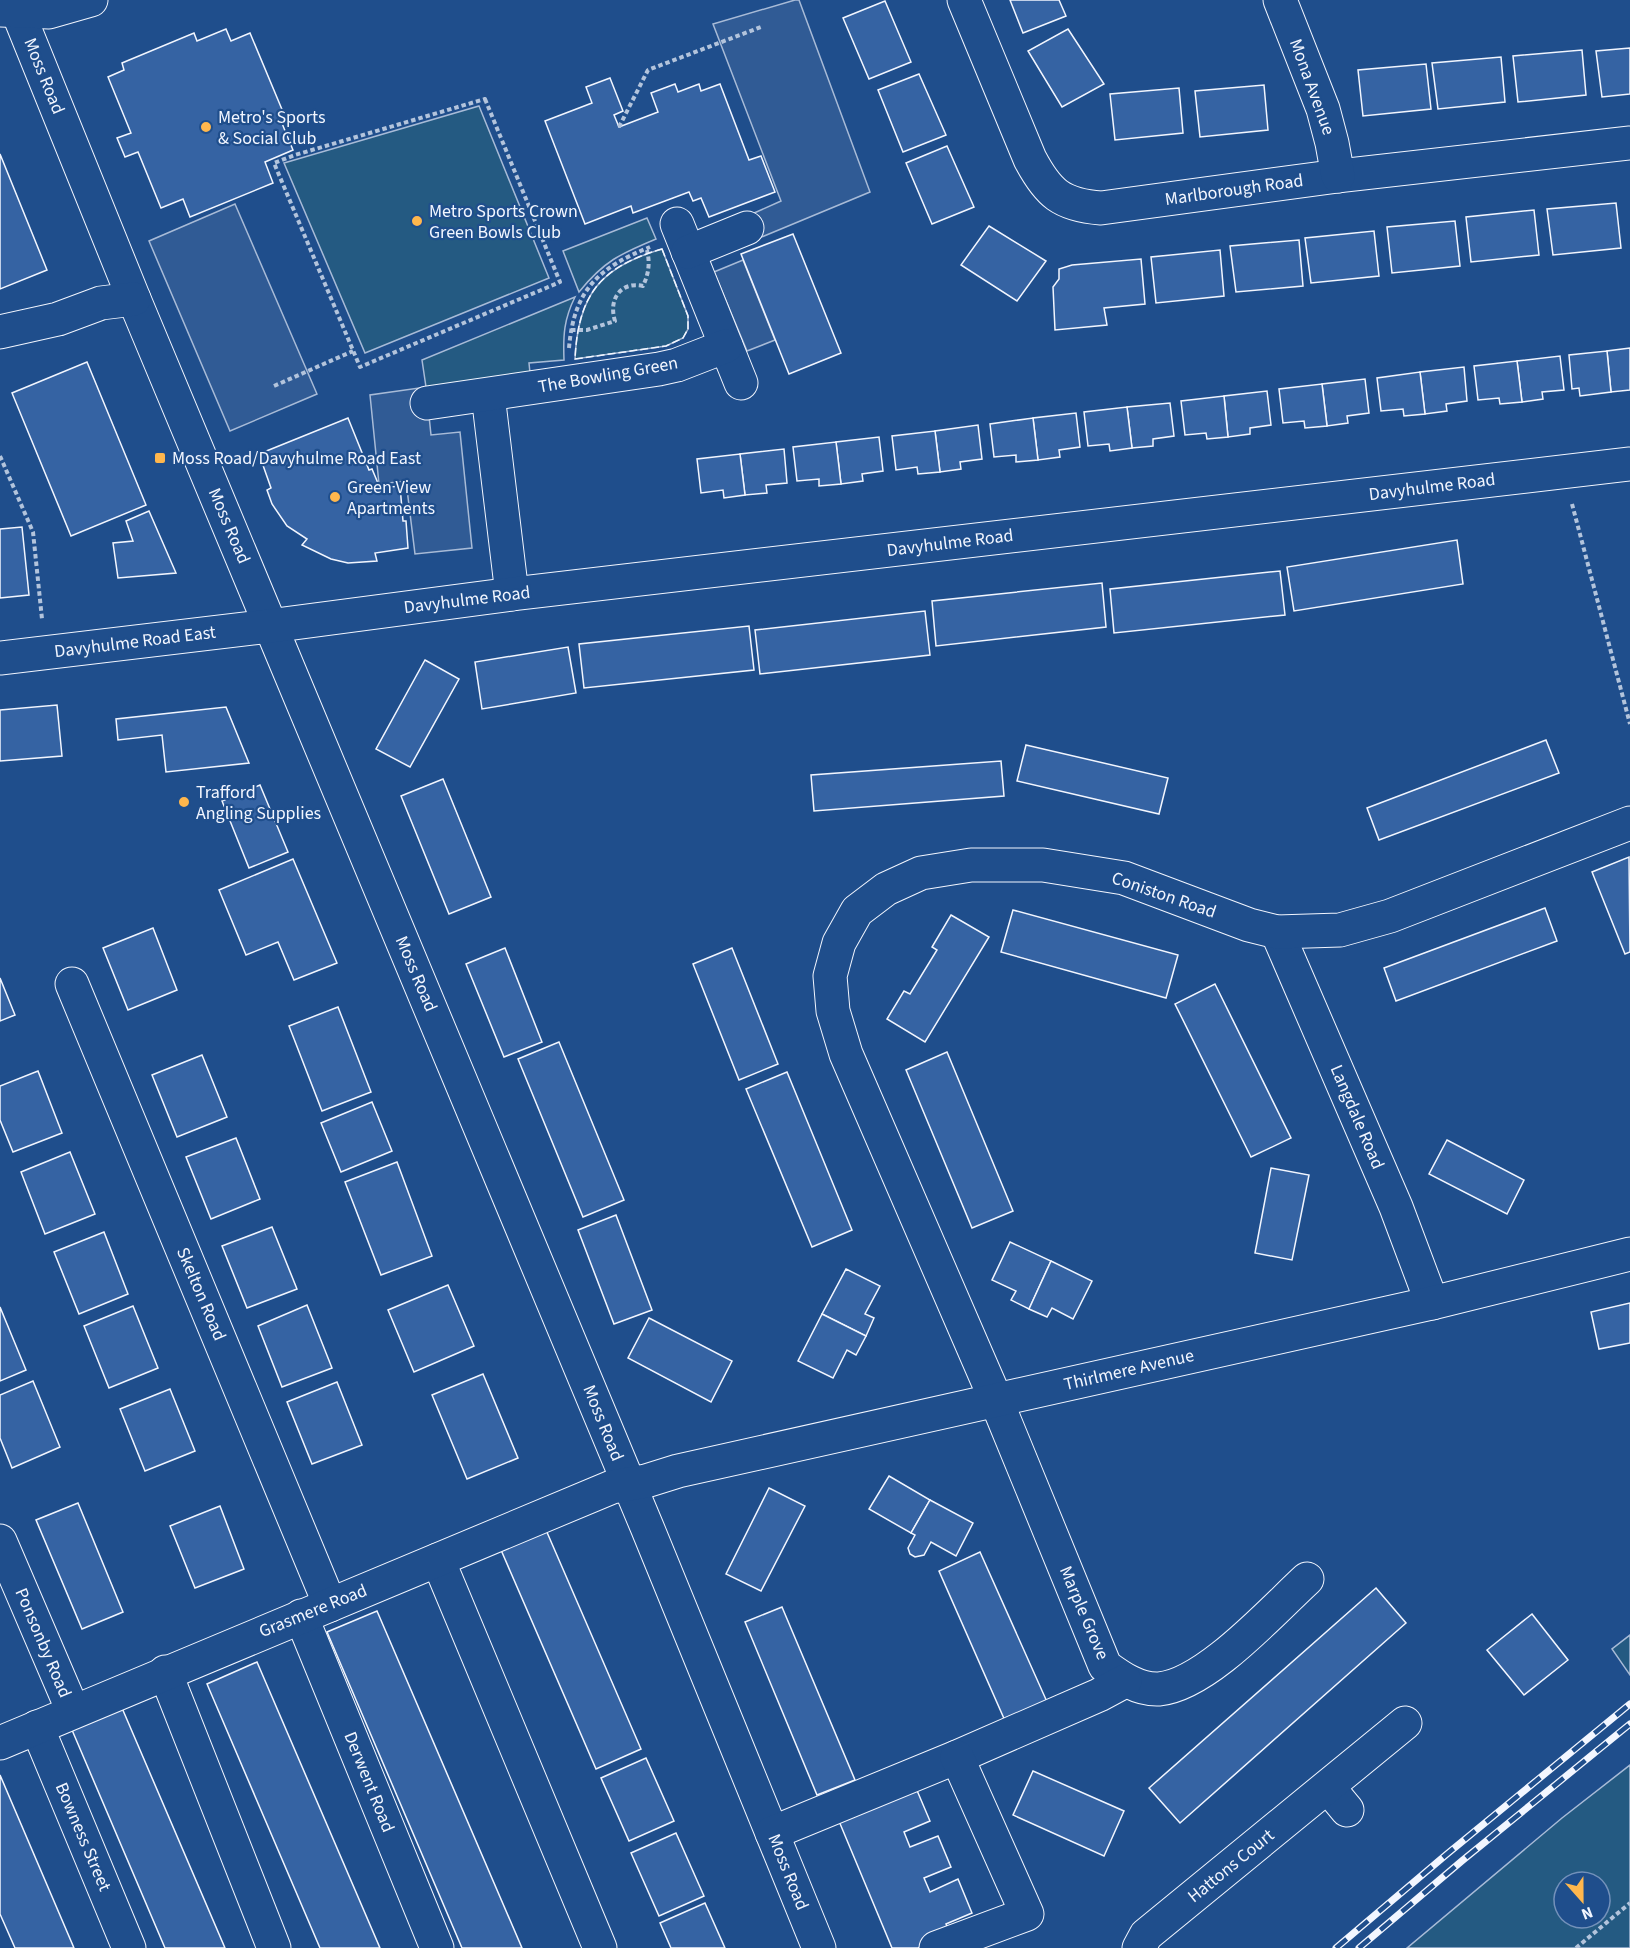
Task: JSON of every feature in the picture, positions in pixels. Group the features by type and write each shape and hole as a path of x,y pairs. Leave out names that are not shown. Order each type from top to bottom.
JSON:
{"street":[{"path":"10,7 49,12 91,0"},
{"name":"Marlborough Road","path":"964,0 1030,159 1041,179 1056,195 1078,206 1101,208 1338,176 1630,143"},
{"name":"Mona Avenue","path":"1280,0 1323,109 1338,176"},
{"name":"Moss Road","path":"10,7 134,298 819,1948"},
{"path":"741,383 682,237 747,228"},
{"path":"0,332 58,319 101,303 134,298"},
{"name":"The Bowling Green","path":"427,403 677,365 726,346"},
{"path":"488,395 512,594"},
{"name":"Davyhulme Road","path":"270,626 512,594 1630,464"},
{"name":"Davyhulme Road East","path":"0,658 270,626"},
{"name":"Coniston Road","path":"996,1400 846,1054 833,1011 830,976 839,943 857,911 886,890 921,873 971,865 1043,865 1124,878 1249,925 1277,932 1340,930 1390,916 1630,824"},
{"name":"Langdale Road","path":"1277,932 1396,1207 1432,1303"},
{"name":"Skelton Road","path":"72,984 316,1610"},
{"name":"Thirlmere Avenue","path":"628,1484 1432,1303 1630,1254"},
{"name":"Marple Grove","path":"996,1400 1105,1666 1125,1681 1159,1689 1193,1678 1217,1662 1307,1579"},
{"name":"Grasmere Road","path":"0,1743 612,1486 628,1484"},
{"name":"Ponsonby Road","path":"0,1541 73,1711"},
{"path":"438,1560 600,1948"},
{"name":"Derwent Road","path":"316,1610 437,1948"},
{"path":"165,1672 274,1948"},
{"path":"772,1833 957,1757 1099,1695 1125,1681"},
{"name":"Hattons Court","path":"1138,1948 1146,1935 1337,1799 1405,1723"},
{"name":"Bowness Street","path":"37,1727 129,1948"},
{"path":"936,1948 1027,1914 957,1757"}],"path":[{"path":"619,127 648,70 761,27"},
{"path":"485,99 560,282 360,367 353,351 274,163 485,99"},
{"path":"572,382 569,363 571,330 577,307 589,287 602,273 619,261 682,237"},
{"path":"571,330 587,330 615,321 614,297 619,290 633,285 644,286 648,275 647,249"},
{"path":"274,386 353,351"},
{"path":"0,456 33,532 46,652"},
{"path":"1563,472 1630,724"},
{"path":"1576,1948 1630,1904"}],"shaded area":[{"path":"799,0 870,192 752,241 743,218 781,201 713,24"},
{"name":"Metro Sports Crown Green Bowls Club","path":"479,106 549,278 365,353 284,163"},
{"path":"235,204 317,394 230,431 149,241"},
{"path":"647,218 656,239 613,260 579,292 563,251"},
{"path":"662,249 688,316 688,329 683,338 666,346 575,359 581,317 596,287 623,265"},
{"path":"743,260 775,340 747,351 714,272"},
{"path":"575,297 565,327 564,360 529,363 530,373 426,387 422,360"},
{"path":"426,387 431,435 460,432 472,548 415,554 406,481 379,484 370,395"},
{"path":"1630,1635 1630,1675 1612,1649"},
{"path":"1630,1765 1630,1948 1407,1948 1562,1818"}],"building":[{"path":"1010,0 1059,0 1066,16 1023,33"},
{"path":"885,1 911,62 869,79 843,18"},
{"name":"Metro's Sports & Social Club","path":"226,29 231,41 250,33 286,119 281,121 293,150 265,162 273,183 190,217 183,199 161,208 138,152 125,157 117,138 131,133 108,77 124,70 122,63 194,33 197,41"},
{"path":"1068,29 1104,84 1062,107 1028,51"},
{"path":"1630,48 1630,94 1602,97 1596,51"},
{"path":"1582,50 1586,95 1518,102 1513,56"},
{"path":"1501,57 1505,102 1438,109 1432,63"},
{"path":"1426,64 1431,109 1363,116 1358,70"},
{"path":"919,74 946,135 903,152 878,90"},
{"path":"610,78 623,111 614,115 619,127 658,112 651,93 675,84 678,92 699,84 701,91 720,84 749,160 761,156 775,192 709,217 701,198 693,201 689,192 633,213 631,206 585,224 545,121 592,103 586,87"},
{"path":"1264,85 1268,130 1200,137 1195,91"},
{"path":"1179,88 1183,133 1115,140 1110,94"},
{"path":"947,146 974,207 932,224 906,163"},
{"path":"0,154 47,270 0,289"},
{"path":"1616,203 1621,248 1553,255 1547,209"},
{"path":"1534,210 1539,255 1471,262 1466,217"},
{"path":"1455,221 1460,266 1392,273 1387,227"},
{"path":"989,226 1046,261 1017,301 961,265"},
{"path":"1374,231 1379,276 1311,283 1305,238"},
{"path":"793,234 841,353 789,374 741,254"},
{"path":"1299,240 1303,286 1236,292 1230,246"},
{"path":"1220,250 1224,296 1156,303 1151,257"},
{"path":"1141,259 1145,304 1104,308 1107,325 1055,330 1053,287 1059,279 1059,269 1072,265"},
{"path":"1630,348 1630,390 1611,392 1607,351"},
{"path":"1607,351 1611,392 1580,396 1579,388 1572,389 1569,355"},
{"path":"1560,356 1564,390 1542,392 1543,399 1522,402 1517,361"},
{"path":"1517,361 1522,402 1500,404 1499,398 1478,400 1474,366"},
{"path":"87,362 146,505 71,536 12,393"},
{"path":"1464,367 1467,401 1446,404 1447,411 1425,414 1420,372"},
{"path":"1420,372 1425,414 1404,416 1403,409 1381,411 1377,378"},
{"path":"1365,379 1369,413 1347,416 1348,423 1327,426 1322,384"},
{"path":"1322,384 1327,426 1305,428 1304,421 1283,423 1279,389"},
{"path":"1267,391 1271,425 1250,428 1250,434 1228,437 1224,396"},
{"path":"1224,396 1228,437 1207,439 1206,433 1185,435 1181,401"},
{"path":"1170,403 1174,436 1153,439 1153,446 1132,448 1127,407"},
{"path":"1127,407 1132,448 1110,451 1109,444 1088,446 1084,412"},
{"path":"1076,413 1080,447 1059,450 1060,457 1038,460 1033,418"},
{"name":"Green View Apartments","path":"348,418 369,470 372,469 380,488 400,486 408,548 375,553 377,561 348,563 331,559 302,545 307,539 287,526 272,504 267,490 271,488 259,454"},
{"path":"1033,418 1038,460 1016,462 1016,455 994,457 990,424"},
{"path":"978,425 982,459 960,462 961,469 940,472 935,431"},
{"path":"935,431 940,472 918,474 917,467 896,470 892,436"},
{"path":"879,437 883,471 862,474 863,481 841,484 836,442"},
{"path":"836,442 841,484 819,486 819,479 797,481 793,447"},
{"path":"784,449 787,483 766,485 767,493 745,495 740,454"},
{"path":"740,454 745,495 724,498 723,490 701,493 697,459"},
{"path":"149,511 176,573 118,578 113,543 133,541 126,521"},
{"path":"22,527 29,595 0,598 0,529"},
{"path":"1457,540 1463,584 1294,611 1287,567"},
{"path":"1280,571 1285,615 1114,633 1110,589"},
{"path":"1102,583 1106,627 936,646 932,601"},
{"path":"925,611 930,655 760,674 755,630"},
{"path":"749,626 754,670 584,688 579,644"},
{"path":"568,647 576,693 482,709 475,662"},
{"path":"425,660 459,679 410,767 376,749"},
{"path":"57,705 62,756 0,761 0,710"},
{"path":"226,707 249,763 166,772 162,735 118,740 116,719"},
{"path":"1546,740 1559,773 1379,840 1367,808"},
{"path":"1026,745 1168,778 1159,814 1017,781"},
{"path":"1001,761 1004,796 814,811 811,775"},
{"path":"443,779 491,897 449,914 401,796"},
{"path":"260,785 288,852 249,868 222,801"},
{"path":"1629,857 1630,952 1625,954 1592,872"},
{"path":"293,859 337,963 294,980 278,942 246,955 219,890"},
{"path":"1545,908 1557,941 1396,1001 1384,968"},
{"path":"1013,910 1178,955 1166,998 1001,952"},
{"path":"951,915 989,937 925,1042 887,1019 904,991 910,994 937,950 932,947"},
{"path":"153,928 177,990 128,1010 103,948"},
{"path":"505,948 542,1042 504,1057 466,964"},
{"path":"732,948 778,1064 739,1080 693,964"},
{"path":"0,978 15,1015 0,1021"},
{"path":"1215,984 1291,1138 1251,1157 1175,1004"},
{"path":"338,1007 371,1092 322,1111 289,1026"},
{"path":"559,1042 624,1200 583,1217 518,1059"},
{"path":"947,1052 1013,1211 972,1228 906,1070"},
{"path":"202,1055 227,1117 177,1137 152,1075"},
{"path":"38,1071 62,1133 13,1152 0,1120 0,1086"},
{"path":"787,1072 852,1230 812,1247 746,1089"},
{"path":"372,1102 392,1151 341,1172 321,1123"},
{"path":"236,1138 260,1199 211,1219 186,1157"},
{"path":"1447,1140 1524,1180 1507,1214 1429,1174"},
{"path":"70,1152 95,1214 45,1234 21,1172"},
{"path":"397,1162 432,1256 381,1275 345,1182"},
{"path":"1271,1168 1309,1175 1292,1260 1255,1253"},
{"path":"616,1215 652,1310 614,1324 578,1230"},
{"path":"272,1227 297,1289 247,1308 222,1246"},
{"path":"104,1232 128,1294 79,1314 54,1252"},
{"path":"1010,1242 1051,1261 1029,1309 1011,1300 1016,1291 992,1280"},
{"path":"1051,1261 1092,1281 1073,1319 1052,1308 1047,1317 1029,1309"},
{"path":"846,1269 880,1286 865,1314 874,1318 866,1336 822,1314"},
{"path":"448,1285 474,1346 414,1372 388,1310"},
{"path":"1630,1303 1630,1343 1599,1349 1591,1312"},
{"path":"307,1305 332,1368 282,1387 258,1326"},
{"path":"133,1306 158,1368 109,1388 84,1326"},
{"path":"0,1307 26,1370 0,1381"},
{"path":"822,1314 866,1336 856,1355 847,1350 833,1378 798,1361"},
{"path":"649,1318 732,1361 711,1402 628,1358"},
{"path":"483,1374 518,1458 467,1479 432,1395"},
{"path":"33,1381 60,1447 12,1468 0,1438 0,1395"},
{"path":"337,1382 362,1445 312,1464 287,1402"},
{"path":"170,1389 195,1451 145,1471 120,1409"},
{"path":"889,1476 930,1500 911,1533 869,1509"},
{"path":"769,1488 805,1506 761,1591 726,1574"},
{"path":"930,1500 973,1523 956,1556 931,1542 924,1555 915,1557 910,1554 908,1548 915,1535 911,1533"},
{"path":"78,1503 123,1612 82,1629 36,1520"},
{"path":"220,1506 244,1569 195,1588 170,1526"},
{"path":"546,1530 641,1749 596,1769 501,1550"},
{"path":"980,1552 1048,1704 1006,1723 939,1571"},
{"path":"1376,1588 1406,1623 1180,1823 1149,1788"},
{"path":"782,1607 855,1780 817,1795 745,1622"},
{"path":"377,1611 522,1948 462,1948 327,1632"},
{"path":"1532,1614 1568,1660 1524,1695 1487,1650"},
{"path":"257,1662 380,1948 320,1948 207,1684"},
{"path":"122,1708 225,1948 165,1948 72,1730"},
{"path":"646,1758 674,1821 629,1841 601,1778"},
{"path":"1033,1771 1124,1811 1104,1856 1013,1815"},
{"path":"0,1775 74,1948 15,1948 0,1914"},
{"path":"913,1781 930,1821 904,1832 910,1847 938,1836 951,1867 924,1878 930,1892 958,1879 972,1913 946,1924 950,1934 918,1948 892,1948 836,1814"},
{"path":"676,1833 704,1896 659,1916 631,1853"},
{"path":"705,1903 725,1948 671,1948 660,1923"}],"railway":[{"path":"1336,1948 1630,1704"},
{"path":"1359,1948 1630,1724"}],"fence":[{"path":"662,249 688,316 688,329 683,338 666,346 575,359 581,317 596,287 623,265 662,249"}],"place":[{"name":"Metro's Sports & Social Club","path":"206,127"},
{"name":"Metro Sports Crown Green Bowls Club","path":"417,221"},
{"name":"Moss Road/Davyhulme Road East","path":"160,458"},
{"name":"Green View Apartments","path":"335,497"},
{"name":"Trafford Angling Supplies","path":"184,802"}]}
